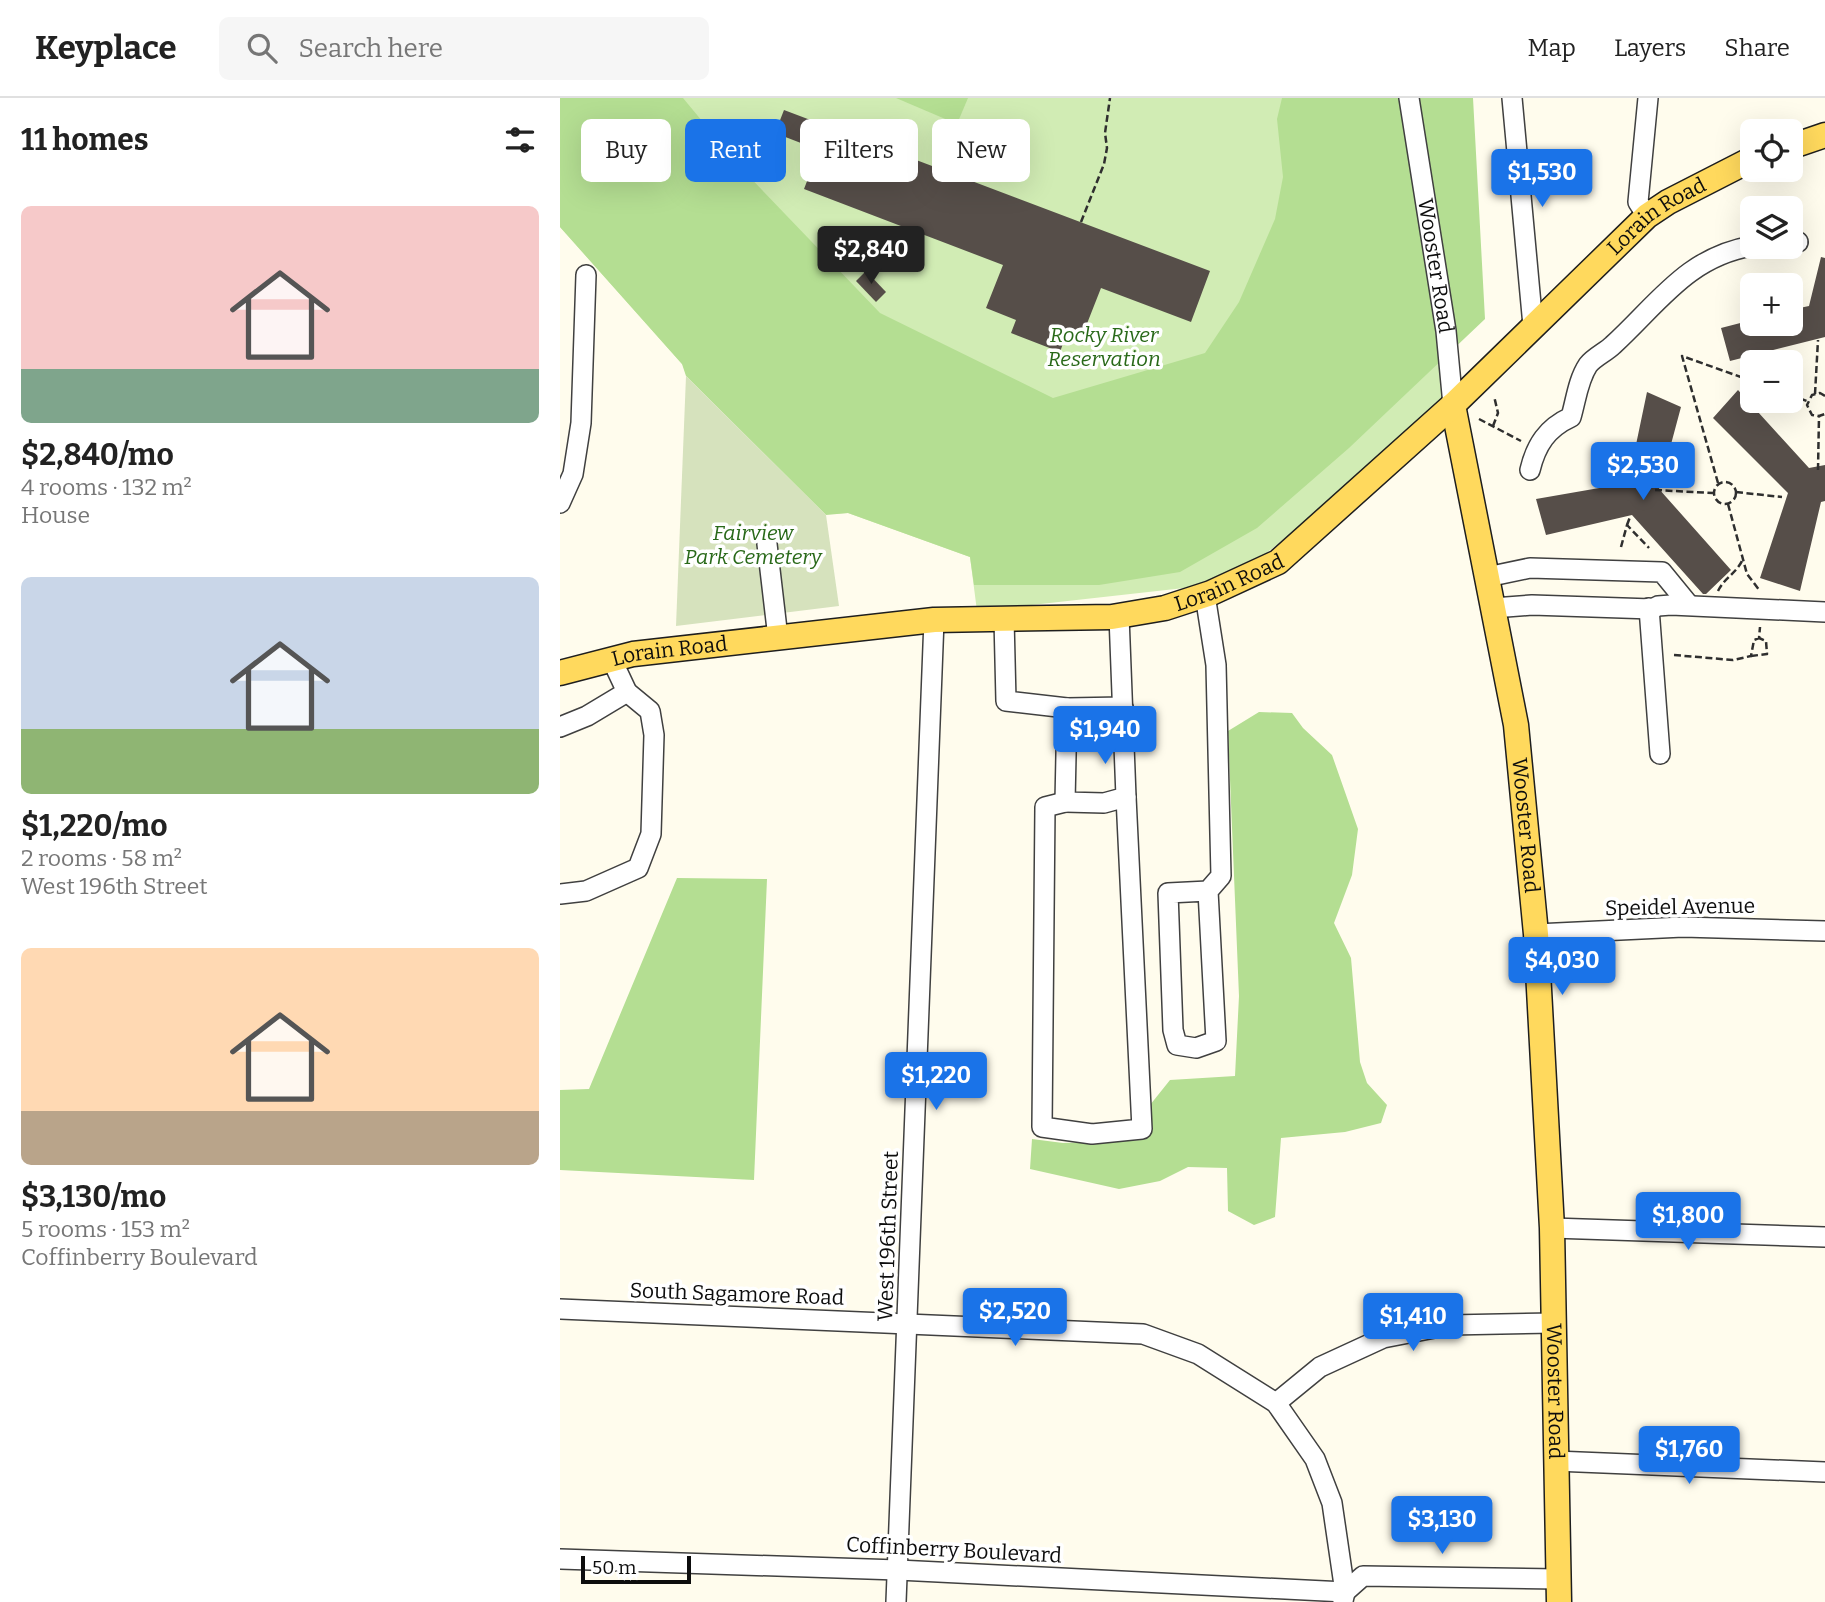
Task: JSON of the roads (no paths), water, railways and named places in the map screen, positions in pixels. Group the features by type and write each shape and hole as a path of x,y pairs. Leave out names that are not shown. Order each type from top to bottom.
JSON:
{"main road":[{"path":"1803,143 1825,135"},
{"name":"Lorain Road","path":"560,673 633,654 934,620 1119,616 1165,608 1205,595 1278,562 1453,405 1647,216 1668,202 1740,165"},
{"name":"Wooster Road","path":"1453,405 1516,725 1536,934 1552,1228 1558,1590"}],"street":[{"name":"Wooster Road","path":"1409,98 1446,331 1453,405"},
{"path":"1512,98 1533,326"},
{"path":"1647,216 1638,202 1648,98"},
{"path":"1530,470 1537,449 1550,429 1571,417 1589,364 1677,281 1712,258 1740,250"},
{"path":"560,503 573,474 581,423 586,275"},
{"path":"767,544 778,638"},
{"path":"1487,577 1530,568 1662,572 1689,605"},
{"path":"1205,595 1216,665 1222,832 1221,876 1208,891 1216,1041 1196,1048 1177,1045 1173,1030 1168,893 1208,891"},
{"path":"1493,608 1532,604 1649,608 1689,605 1825,612"},
{"path":"1649,608 1660,754"},
{"path":"1119,616 1142,1129 1092,1134 1042,1127 1045,807 1065,802 1104,803 1126,797"},
{"path":"1004,619 1006,701 1067,708 1123,707"},
{"name":"West 196th Street","path":"896,1602 934,620"},
{"path":"560,894 586,891 638,868 651,834 654,735 650,711 627,692 612,660"},
{"path":"560,727 587,716 627,692"},
{"path":"1065,802 1067,708"},
{"name":"Speidel Avenue","path":"1536,934 1682,927 1825,931"},
{"path":"1552,1228 1825,1237"},
{"name":"South Sagamore Road","path":"560,1309 1143,1334 1198,1353 1276,1403 1315,1459 1332,1503 1348,1599"},
{"path":"1276,1403 1320,1367 1383,1338 1450,1325 1554,1323"},
{"path":"1555,1461 1825,1472"},
{"name":"Coffinberry Boulevard","path":"560,1559 898,1570 1348,1599"},
{"path":"1348,1599 1363,1576 1558,1590"}],"park label":[{"name":"Rocky River Reservation","path":"1104,347"},
{"name":"Fairview Park Cemetery","path":"753,545"}]}
